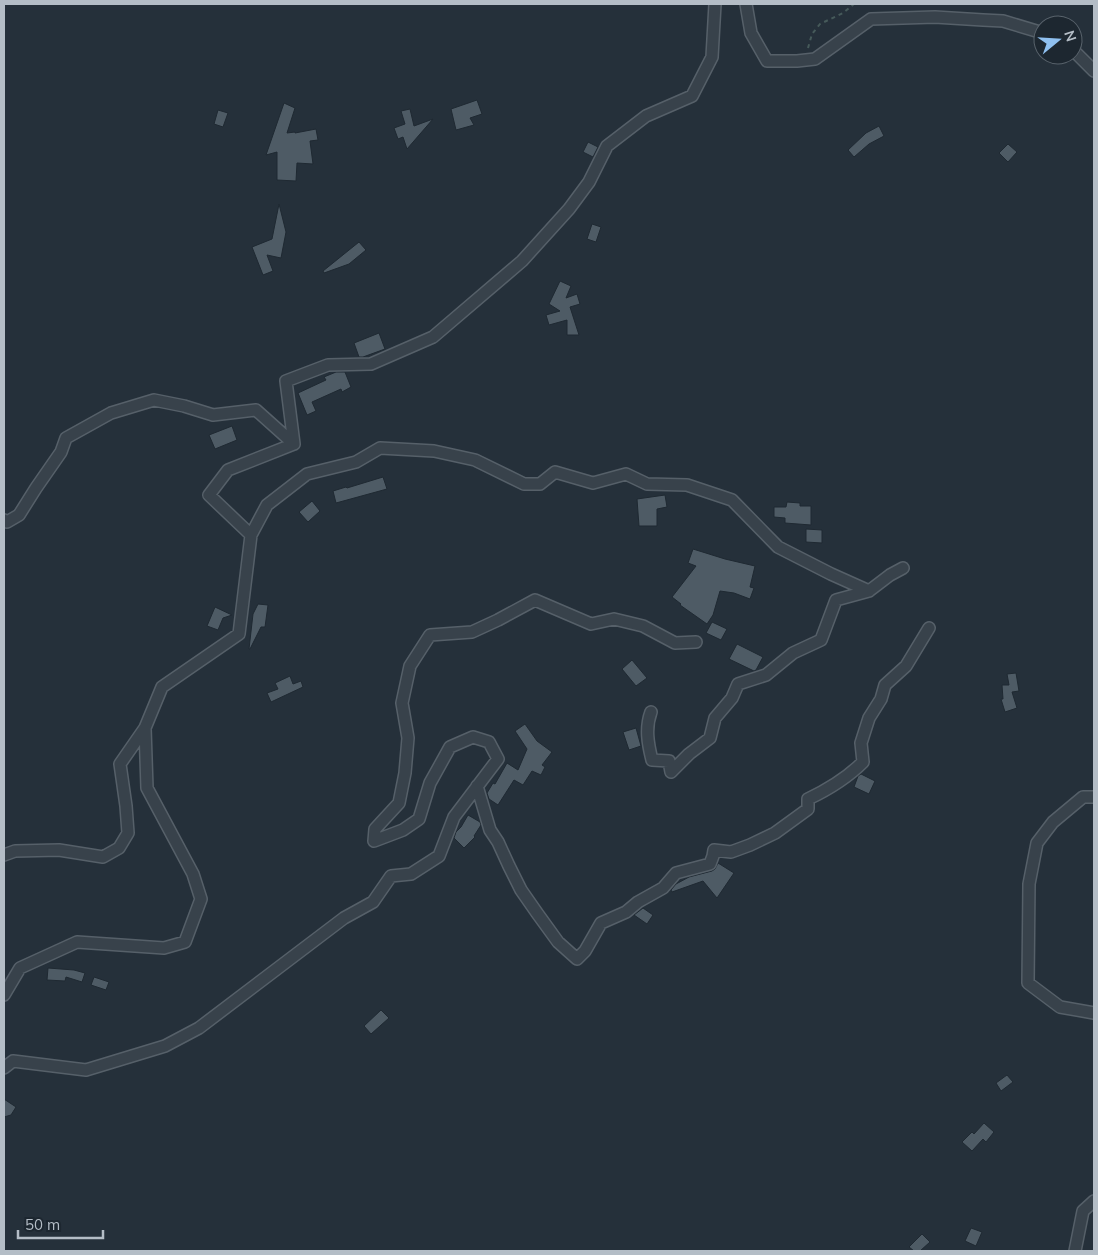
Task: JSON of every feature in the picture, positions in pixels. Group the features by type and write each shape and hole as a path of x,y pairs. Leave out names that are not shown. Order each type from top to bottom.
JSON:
{"street":[{"path":"294,444 286,381 328,365 371,364 433,338 522,261 569,209 589,182 607,146 646,116 692,96 712,57 715,4"},
{"path":"746,4 751,33 767,61 815,59 871,19 935,17 1003,21 1033,30"},
{"path":"1083,60 1094,70"},
{"path":"4,520 7,522 19,515 61,452 66,438 112,413 154,400 213,414 256,410 294,444"},
{"path":"251,536 210,495 228,470 294,444"},
{"path":"4,855 15,851 59,850 104,857 119,848 128,833 120,764 145,728 162,687 239,634 251,536 267,505 307,474 356,462 380,448 434,451 475,460 524,484 540,484 555,472 594,484 626,474 647,484 686,485 732,500 778,547 869,591"},
{"path":"651,712 647,722 648,745 652,760 668,761 671,772 689,754 710,738 715,718 732,698 738,684 766,675 793,653 821,640 836,600 869,591 903,568"},
{"path":"4,1068 14,1061 86,1070 165,1046 199,1028 344,918 373,902 391,876 411,874 439,856 454,818 498,759 490,742 473,737 450,747 430,783 419,819 403,830 374,841 375,829 399,803 405,773 408,738 402,703 410,666 430,635 472,632 535,600 591,624 614,619 643,626 675,643 696,642"},
{"path":"477,786 490,830 498,842 508,866 536,913 558,942 577,959 585,951 601,923 626,912 638,902 663,888 676,873 710,864 714,850 732,852 775,834 808,810 808,799 849,776 863,762 861,743 869,718 881,699 885,685 906,666 929,628"},
{"path":"4,995 20,968 77,942 164,948 185,942 201,899 193,874 147,788 145,728"},
{"path":"1094,797 1083,797 1053,822 1037,843 1029,884 1028,983 1060,1006 1094,1013"},
{"path":"1075,1251 1083,1211 1094,1201"}],"path":[{"path":"796,61 807,49 812,34 820,24 843,13 854,4"}],"building":[{"path":"477,100 482,114 470,118 474,125 456,130 451,109"},
{"path":"284,103 295,108 287,133 316,129 318,140 310,141 313,164 297,163 296,181 277,180 277,152 266,155"},
{"path":"410,109 414,126 433,119 407,149 403,137 398,139 394,128 405,124 401,111"},
{"path":"218,110 228,113 223,127 214,124"},
{"path":"879,126 884,136 869,144 854,157 848,150 866,133"},
{"path":"588,142 598,147 593,157 583,152"},
{"path":"1008,144 1017,152 1008,162 999,153"},
{"path":"279,204 286,232 281,258 267,255 273,271 263,275 252,247 272,239"},
{"path":"592,224 601,227 596,242 587,239"},
{"path":"359,242 366,250 349,264 324,273 323,271"},
{"path":"560,281 571,286 566,298 577,294 580,304 570,307 579,335 567,335 567,320 549,325 546,315 560,311 549,304"},
{"path":"379,333 385,349 359,357 354,343"},
{"path":"336,372 345,372 351,387 342,392 341,389 312,402 316,411 307,415 298,393 326,380 324,377"},
{"path":"232,426 237,440 215,449 209,435"},
{"path":"383,477 387,489 336,503 333,491"},
{"path":"665,495 667,507 657,509 657,526 639,526 637,499"},
{"path":"312,501 320,511 308,522 299,512"},
{"path":"787,502 800,503 800,506 811,506 811,525 785,523 785,518 774,517 774,507 786,507"},
{"path":"806,529 822,530 822,543 806,542"},
{"path":"693,549 755,566 750,587 754,588 750,599 734,593 720,591 713,615 707,624 672,597 696,566 688,563"},
{"path":"258,604 268,605 265,627 261,627 249,649 253,614"},
{"path":"215,607 232,615 223,618 218,630 207,626"},
{"path":"712,622 727,629 721,640 706,633"},
{"path":"737,644 763,657 756,670 754,671 729,659"},
{"path":"632,660 647,678 636,686 622,669"},
{"path":"1016,673 1019,691 1012,692 1017,708 1005,712 1001,699 1003,699 1002,685 1009,685 1007,674"},
{"path":"290,676 293,684 301,681 303,687 271,702 267,693 278,689 275,683"},
{"path":"525,724 537,741 552,752 542,765 545,767 541,775 532,771 523,785 514,780 498,805 489,799 487,793 493,783 495,784 507,763 518,770 527,749 515,731"},
{"path":"636,728 641,746 629,750 623,732"},
{"path":"861,774 875,781 869,794 854,787 858,776"},
{"path":"468,815 480,822 481,825 475,837 464,848 454,838"},
{"path":"718,863 734,873 717,898 703,881 672,892 671,890 676,884 689,877 712,871"},
{"path":"643,908 653,915 647,924 634,915"},
{"path":"48,968 85,973 82,982 66,977 65,981 47,980"},
{"path":"94,977 109,982 106,990 91,985"},
{"path":"381,1010 389,1018 371,1034 364,1026"},
{"path":"1007,1075 1013,1082 1001,1091 996,1083"},
{"path":"4,1099 16,1107 11,1115 4,1117"},
{"path":"984,1123 994,1132 986,1142 983,1139 972,1151 962,1142 972,1132 974,1134"},
{"path":"971,1228 982,1232 976,1246 965,1241"},
{"path":"922,1234 930,1242 920,1251 914,1251 909,1247"}]}
